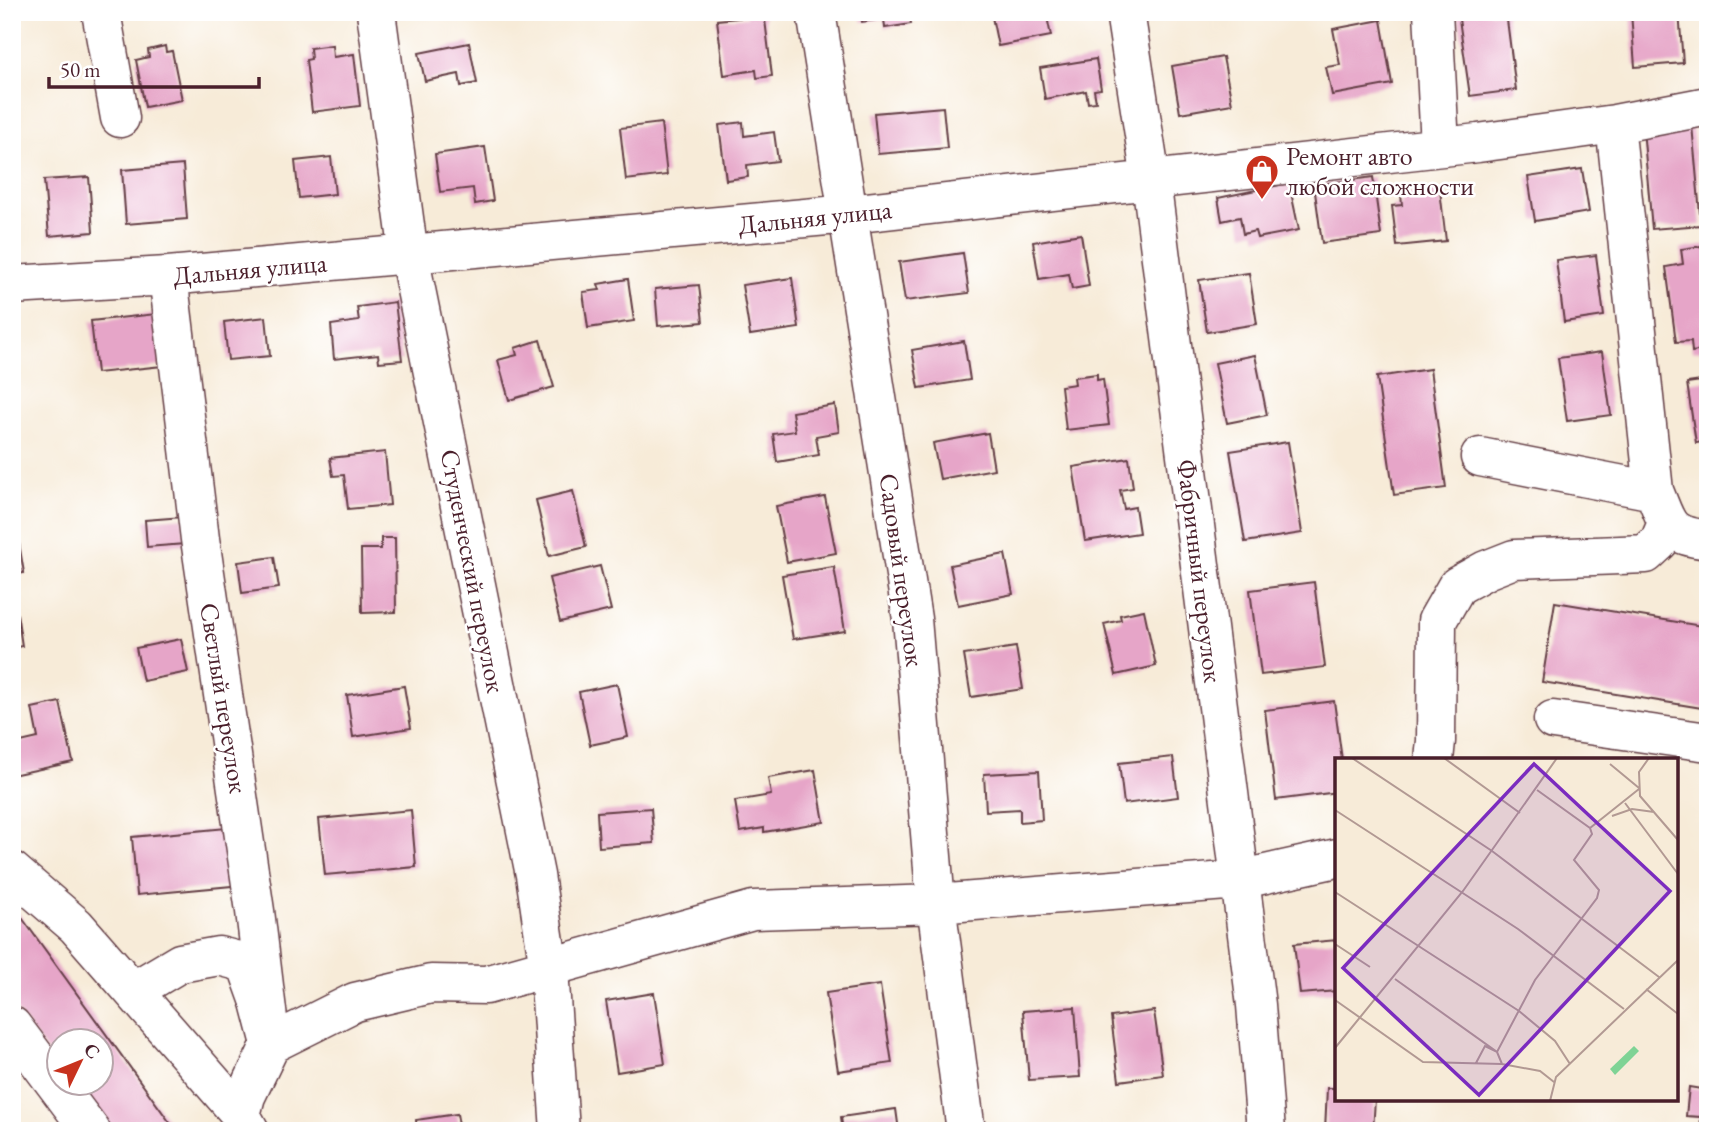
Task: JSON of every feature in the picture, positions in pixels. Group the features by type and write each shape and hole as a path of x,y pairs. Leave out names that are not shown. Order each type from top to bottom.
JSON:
{"street":[{"path":"101,12 120,118"},
{"name":"Студенческий переулок","path":"376,12 410,255 535,875 549,969 560,1131"},
{"name":"Садовый переулок","path":"816,12 912,619 936,904 966,1131"},
{"name":"Фабричный переулок","path":"1125,12 1151,180 1256,1005 1265,1131"},
{"path":"1433,12 1440,146"},
{"name":"Дальняя улица","path":"12,285 168,276 849,214 1615,124 1708,106"},
{"path":"1434,758 1437,621 1457,586 1514,559 1646,554 1659,542 1660,507 1615,124"},
{"name":"Светлый переулок","path":"168,276 200,539 256,911 271,1044"},
{"path":"1480,457 1660,507 1682,536 1708,540"},
{"path":"1553,720 1708,742"},
{"path":"246,1123 246,1096 271,1044 355,1002 431,984 486,985 753,910 936,904 1239,880 1335,858"},
{"path":"12,871 76,926 246,1123"},
{"path":"133,991 180,963 219,956 246,964 271,1044"},
{"path":"12,1026 91,1131"}],"building":[{"path":"746,12 764,12 772,76 757,78 756,70 724,75 717,20 747,17"},
{"path":"860,12 909,12 911,24 885,28 884,19 862,22"},
{"path":"991,12 1046,12 1051,36 998,46"},
{"path":"1458,12 1506,12 1516,90 1470,96"},
{"path":"1631,12 1679,12 1683,63 1635,67"},
{"path":"1381,20 1392,84 1332,95 1326,67 1340,65 1333,29"},
{"path":"469,43 477,83 461,86 459,74 425,81 419,53"},
{"path":"332,45 333,57 354,54 360,106 312,112 306,60 311,59 310,48"},
{"path":"165,46 166,52 172,51 182,100 145,107 136,60 149,57 148,50"},
{"path":"1223,57 1232,104 1180,113 1172,66"},
{"path":"1096,59 1101,89 1094,90 1096,102 1088,103 1086,91 1045,99 1040,68"},
{"path":"943,107 947,148 878,154 874,113"},
{"path":"743,122 744,136 774,132 778,161 747,165 748,177 726,180 719,125"},
{"path":"661,123 667,175 626,180 620,128"},
{"path":"1692,125 1701,225 1652,229 1643,129"},
{"path":"485,147 493,201 475,204 473,188 440,192 435,154"},
{"path":"331,157 335,194 299,198 295,161"},
{"path":"183,165 187,219 126,224 122,170"},
{"path":"1582,169 1589,212 1535,221 1528,177"},
{"path":"89,177 93,232 49,236 44,180"},
{"path":"1373,177 1381,235 1322,243 1314,185"},
{"path":"1289,183 1299,230 1257,238 1255,231 1243,234 1240,217 1222,221 1218,198"},
{"path":"1440,190 1446,241 1397,246 1392,206 1402,205 1401,194"},
{"path":"1081,234 1089,286 1072,289 1069,274 1039,279 1033,242"},
{"path":"1708,245 1708,349 1692,352 1691,341 1676,342 1666,267 1683,264 1681,249"},
{"path":"963,253 969,293 905,301 899,262"},
{"path":"1596,255 1604,316 1564,322 1556,260"},
{"path":"1249,273 1257,324 1207,332 1199,280"},
{"path":"792,278 799,328 750,335 742,285"},
{"path":"628,279 634,321 588,328 583,292 600,290 598,284"},
{"path":"699,285 703,322 658,326 655,289"},
{"path":"395,302 402,360 379,362 378,354 334,359 331,325 359,321 357,307"},
{"path":"156,314 162,366 97,373 91,321"},
{"path":"266,317 270,356 228,360 224,322"},
{"path":"540,340 554,387 509,400 498,360 517,355 515,348"},
{"path":"964,341 970,380 919,388 912,350"},
{"path":"1602,352 1611,415 1567,421 1558,358"},
{"path":"1255,355 1267,415 1227,423 1215,363"},
{"path":"1430,369 1446,488 1394,495 1377,377"},
{"path":"1097,374 1097,380 1103,379 1109,425 1066,430 1061,386 1075,384 1074,377"},
{"path":"1708,380 1708,441 1696,443 1687,383"},
{"path":"835,405 839,432 816,436 819,455 777,462 773,434 795,431 792,412"},
{"path":"988,433 994,469 940,479 933,443"},
{"path":"1288,442 1302,533 1245,542 1230,451"},
{"path":"385,452 390,505 348,509 344,475 333,476 330,458"},
{"path":"1129,458 1133,488 1120,490 1124,509 1135,507 1139,533 1085,541 1073,467"},
{"path":"573,491 586,547 549,556 536,500"},
{"path":"825,497 836,553 787,562 776,506"},
{"path":"183,517 185,544 147,547 145,520"},
{"path":"15,519 24,573 12,575 12,520"},
{"path":"381,538 395,538 396,612 362,613 361,549 381,549"},
{"path":"1005,554 1013,594 958,605 950,565"},
{"path":"274,557 279,588 242,593 238,562"},
{"path":"600,566 611,610 560,622 549,578"},
{"path":"834,567 845,631 793,639 782,575"},
{"path":"1314,582 1325,667 1261,675 1250,590"},
{"path":"1555,602 1708,627 1708,709 1542,682"},
{"path":"16,606 22,646 12,648 12,607"},
{"path":"1144,610 1156,666 1116,675 1104,624 1121,620 1120,615"},
{"path":"181,639 188,672 143,681 136,648"},
{"path":"1016,647 1023,689 971,697 964,655"},
{"path":"617,684 628,737 590,745 579,692"},
{"path":"404,686 411,728 353,737 347,695"},
{"path":"1334,701 1342,758 1335,758 1335,792 1276,800 1265,710"},
{"path":"60,702 73,762 12,775 12,744 38,738 32,708"},
{"path":"1173,757 1178,797 1124,804 1119,763"},
{"path":"815,770 824,822 764,832 764,828 740,832 735,801 771,795 768,778"},
{"path":"1039,771 1042,820 1020,822 1020,809 986,811 984,774"},
{"path":"651,808 654,843 599,847 597,812"},
{"path":"411,810 416,867 325,875 319,819"},
{"path":"237,827 242,885 137,895 132,837"},
{"path":"12,904 102,1028 46,1028 46,1050 12,1004"},
{"path":"1335,940 1335,991 1300,994 1294,944"},
{"path":"880,985 892,1063 838,1071 826,993"},
{"path":"654,993 665,1064 617,1072 606,1001"},
{"path":"1075,1007 1080,1077 1029,1080 1023,1011"},
{"path":"1154,1011 1163,1075 1119,1081 1111,1017"},
{"path":"116,1048 176,1131 104,1131 80,1098 116,1098"},
{"path":"1689,1087 1708,1090 1708,1131 1700,1131 1701,1117 1686,1116"},
{"path":"1327,1088 1335,1088 1335,1101 1375,1101 1373,1131 1325,1131"},
{"path":"896,1109 899,1131 843,1131 841,1117"},
{"path":"457,1114 460,1131 417,1131 416,1120"}],"place":[{"name":"Ремонт авто любой сложности","path":"1262,201"}]}
